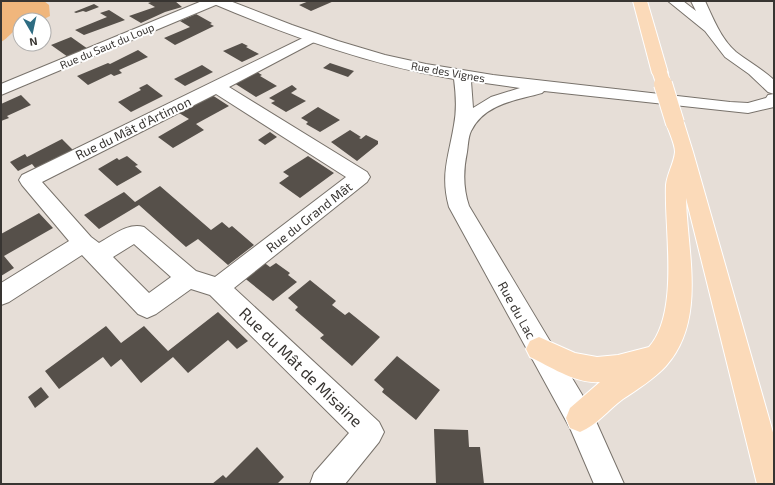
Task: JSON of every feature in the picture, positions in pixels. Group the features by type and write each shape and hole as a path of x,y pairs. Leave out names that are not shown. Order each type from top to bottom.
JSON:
{"main road":[{"path":"640,1 684,152 772,484"},
{"path":"580,418 606,394 635,377 656,356 672,333 677,318 679,298 676,183 684,152"},
{"path":"539,349 584,368 597,370 613,368 656,356"}],"street":[{"name":"Rue du Saut du Loup","path":"1,90 213,1"},
{"name":"Rue des Vignes","path":"219,1 311,38 404,64 462,75 493,80 748,108 773,98"},
{"path":"675,1 712,31 771,70"},
{"path":"698,1 712,31 730,54 755,71 773,98"},
{"path":"704,1 731,32"},
{"name":"Rue du Mât d'Artimon","path":"90,249 29,180 217,87 311,38"},
{"path":"754,55 771,70"},
{"name":"Rue du Lac","path":"462,75 465,97 463,130 453,171 455,195 459,207 539,349 580,418 609,484"},
{"name":"Rue du Lac","path":"483,108 493,91 493,80"},
{"name":"Rue du Grand Mât","path":"217,87 360,177 218,288"},
{"name":"Rue du Lac","path":"463,130 483,108 500,99 522,92 565,88"},
{"path":"1,294 90,249 136,233 188,278 218,288"},
{"path":"90,249 148,307 188,278"},
{"name":"Rue du Mât de Misaine","path":"218,288 369,432 325,484"}],"shaded area":[{"path":"1,1 44,1 49,5 50,12 12,12 12,33 1,42"}],"building":[{"path":"154,1 175,1 182,7 165,12 141,23 129,16 155,7 148,3"},
{"path":"309,1 334,1 311,11 299,5"},
{"path":"94,4 99,7 86,12 74,12"},
{"path":"109,10 125,20 84,35 75,30 107,17 100,13"},
{"path":"196,14 212,23 210,24 214,26 175,45 164,38 190,27 180,21"},
{"path":"71,37 88,49 68,57 52,45"},
{"path":"242,43 259,54 242,62 223,51"},
{"path":"138,50 148,57 119,70 122,73 114,76 111,74 88,85 77,76 108,63 110,64"},
{"path":"330,63 354,71 348,77 323,68"},
{"path":"202,65 213,72 185,86 174,79"},
{"path":"257,72 262,75 260,76 277,86 256,97 234,83"},
{"path":"147,84 163,96 131,112 118,102 141,90 139,88"},
{"path":"292,85 297,89 291,93 306,101 286,112 271,103 275,101 269,98"},
{"path":"21,95 31,105 7,116 9,118 1,121 1,104"},
{"path":"212,95 229,106 196,124 204,130 173,148 158,137 189,119 179,113"},
{"path":"318,107 340,120 320,132 306,124 308,122 301,118"},
{"path":"350,130 361,137 359,138 361,139 366,135 378,141 378,144 357,161 331,142"},
{"path":"270,132 277,137 265,145 258,140"},
{"path":"62,139 74,151 37,170 32,164 18,171 10,162 25,154 27,157"},
{"path":"127,156 138,165 135,166 142,172 117,186 98,169 117,158 119,160"},
{"path":"308,156 334,173 300,198 279,183 289,176 283,172"},
{"path":"160,186 211,230 222,222 229,228 232,226 254,245 228,265 198,239 186,247 139,205 99,229 84,215 124,192 135,202"},
{"path":"39,213 53,228 4,256 14,268 1,276 1,234"},
{"path":"262,261 270,267 276,263 290,273 288,275 297,282 273,301 242,276"},
{"path":"310,280 336,301 332,305 345,315 349,312 380,337 352,366 320,338 324,335 295,310 298,307 288,298"},
{"path":"218,312 248,341 237,349 228,340 188,373 173,357 141,383 121,359 111,367 103,357 59,389 45,371 106,326 121,343 144,326 168,351"},
{"path":"397,356 440,390 416,420 382,392 384,389 374,380"},
{"path":"41,387 49,397 35,408 28,397"},
{"path":"434,429 468,430 469,447 480,447 484,484 436,484"},
{"path":"257,447 284,477 277,484 212,484 223,475 226,478"}]}
